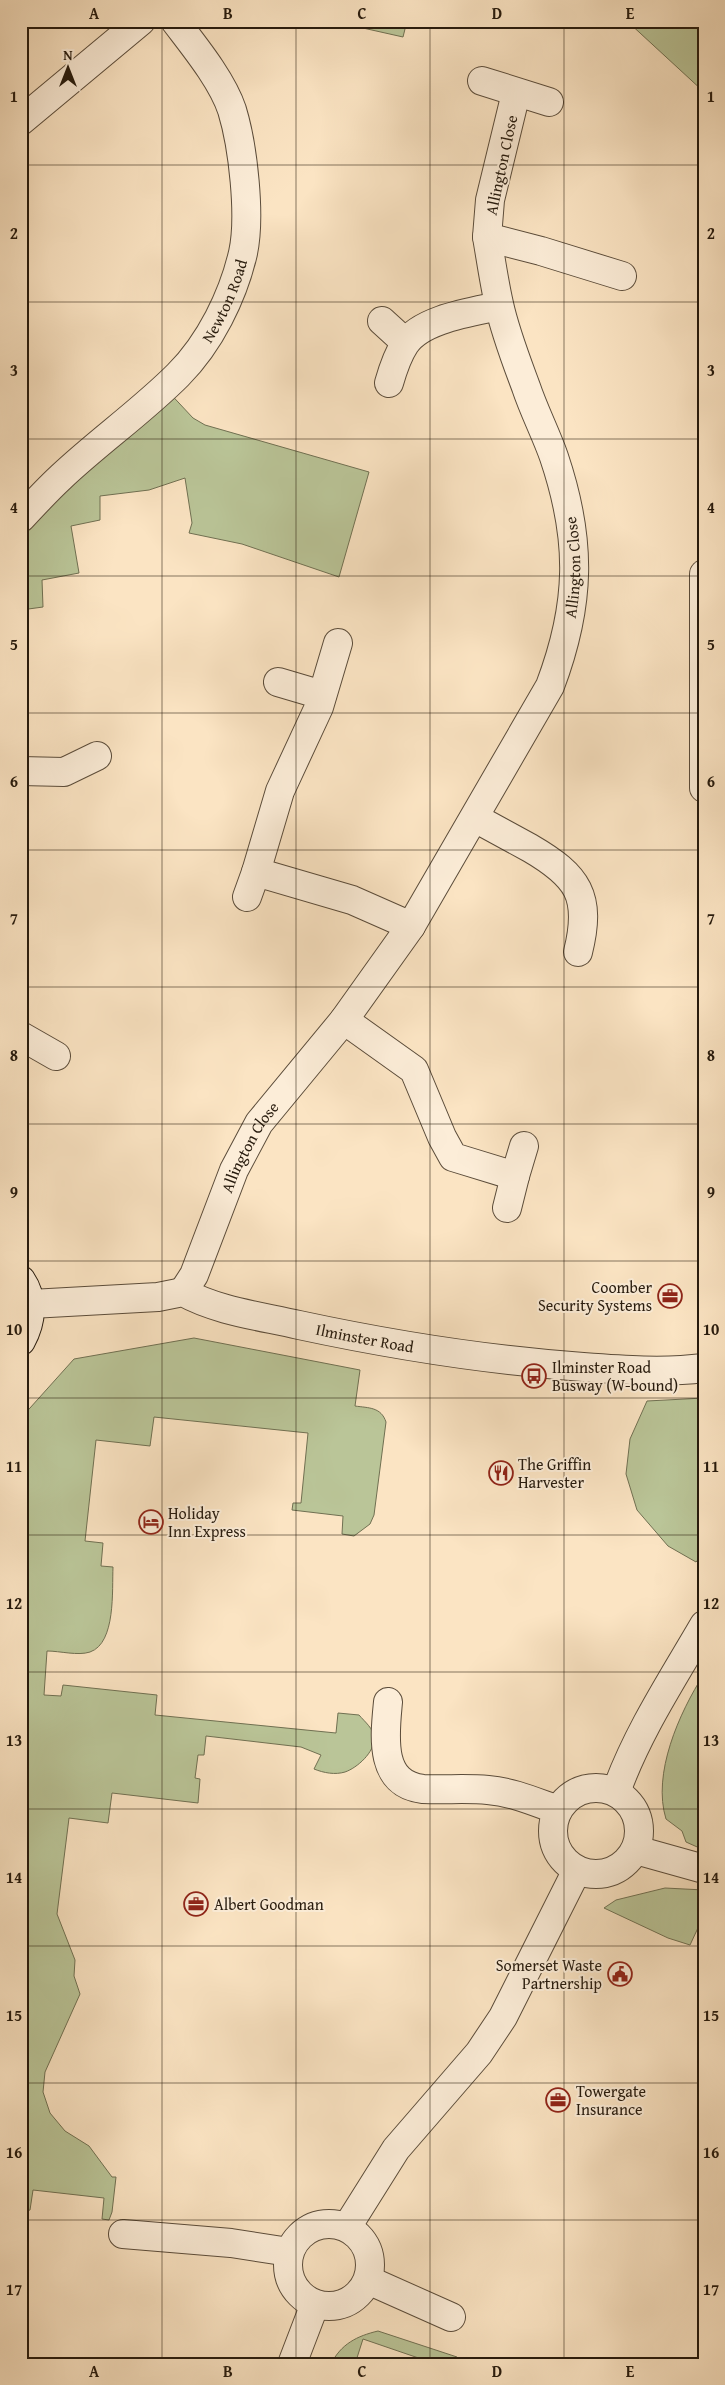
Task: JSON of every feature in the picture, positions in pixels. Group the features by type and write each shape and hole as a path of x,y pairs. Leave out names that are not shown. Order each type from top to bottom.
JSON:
{"street":[{"path":"21,122 141,21"},
{"name":"Newton Road","path":"21,518 60,478 179,374 206,340 224,306 240,261 243,251 246,210 244,173 239,138 231,109 207,64 175,21"},
{"name":"Allington Close","path":"482,81 549,102"},
{"name":"Allington Close","path":"183,1292 194,1275 234,1170 259,1123 344,1020 411,926 550,686 568,631 574,592 576,555 564,488 526,389 499,306 487,237 490,200 516,93"},
{"name":"Allington Close","path":"487,237 542,251 622,276"},
{"path":"389,383 397,358 406,342 419,330 452,316 499,306"},
{"path":"382,321 406,342"},
{"path":"704,574 704,788"},
{"path":"338,643 306,739 293,760 280,791 252,885 352,900 411,926"},
{"path":"278,682 322,695"},
{"path":"21,771 64,772 97,756"},
{"path":"475,818 551,860 567,873 577,888 583,911 582,933 578,952"},
{"path":"344,1020 414,1070 442,1137 453,1157 515,1176"},
{"path":"21,1036 56,1056"},
{"path":"507,1208 524,1146"},
{"path":"21,1341 28,1328 26,1292 158,1297 183,1292"},
{"name":"Ilminster Road","path":"183,1292 198,1300 260,1316 372,1340 431,1349 535,1364 622,1370 684,1370 704,1368"},
{"path":"616,1792 640,1735 704,1625"},
{"path":"388,1702 384,1736 386,1754 391,1768 402,1782 421,1788 507,1792 558,1810"},
{"path":"603,1788 616,1792 629,1802 638,1817 640,1833 636,1850 628,1861 617,1870 604,1874 590,1874 577,1870 563,1860 555,1844 552,1827 558,1810 566,1800 583,1790 603,1788"},
{"path":"636,1850 704,1868"},
{"path":"347,2227 396,2150 479,2053 503,2017 577,1870"},
{"path":"333,2223 347,2227 357,2234 365,2244 370,2255 368,2280 359,2294 346,2303 330,2306 315,2304 301,2296 291,2283 287,2268 289,2252 296,2239 306,2230 319,2224 333,2223"},
{"path":"123,2234 231,2243 289,2252"},
{"path":"368,2280 451,2317"},
{"path":"292,2364 315,2304"}],"green space":[{"path":"356,21 407,21 403,37 354,26"},
{"path":"627,21 704,21 704,92"},
{"path":"164,387 193,418 205,425 369,472 339,577 242,544 189,533 192,523 185,478 149,490 100,496 100,520 71,526 79,573 42,580 43,607 21,610 21,520"},
{"path":"194,1338 360,1370 355,1406 378,1411 386,1422 374,1515 370,1524 354,1536 342,1534 343,1516 292,1510 293,1503 301,1503 308,1433 154,1417 150,1446 96,1440 85,1541 103,1543 101,1566 113,1567 111,1615 104,1638 98,1647 90,1652 47,1651 44,1695 61,1696 63,1685 157,1695 155,1715 336,1733 338,1713 359,1715 369,1726 374,1743 372,1749 355,1767 345,1772 333,1773 314,1769 321,1755 301,1747 206,1736 204,1755 198,1755 195,1778 200,1779 198,1803 112,1793 108,1823 69,1818 57,1914 75,1960 74,1976 80,1994 45,2072 43,2092 50,2113 65,2131 89,2146 112,2177 116,2177 112,2212 109,2220 102,2219 104,2198 33,2190 30,2210 27,2211 24,2236 28,2236 21,2279 21,1418 74,1359"},
{"path":"704,1398 704,1553 696,1562 668,1546 637,1510 626,1474 630,1439 647,1401"},
{"path":"704,1674 704,1767 698,1779 704,1782 704,1850 686,1842 682,1831 666,1819 663,1783 665,1764 677,1725"},
{"path":"665,1888 704,1890 704,1915 690,1945 668,1938 604,1908 616,1900"},
{"path":"21,2326 27,2326 24,2351 21,2351"},
{"path":"378,2331 457,2357 460,2364 436,2364 363,2339 355,2364 331,2364 340,2351 350,2342 363,2335"}],"place":[{"name":"Coomber Security Systems","path":"670,1296"},
{"name":"Ilminster Road Busway (W-bound)","path":"534,1376"},
{"name":"The Griffin Harvester","path":"501,1473"},
{"name":"Holiday Inn Express","path":"151,1522"},
{"name":"Albert Goodman","path":"196,1904"},
{"name":"Somerset Waste Partnership","path":"620,1974"},
{"name":"Towergate Insurance","path":"558,2100"}]}
